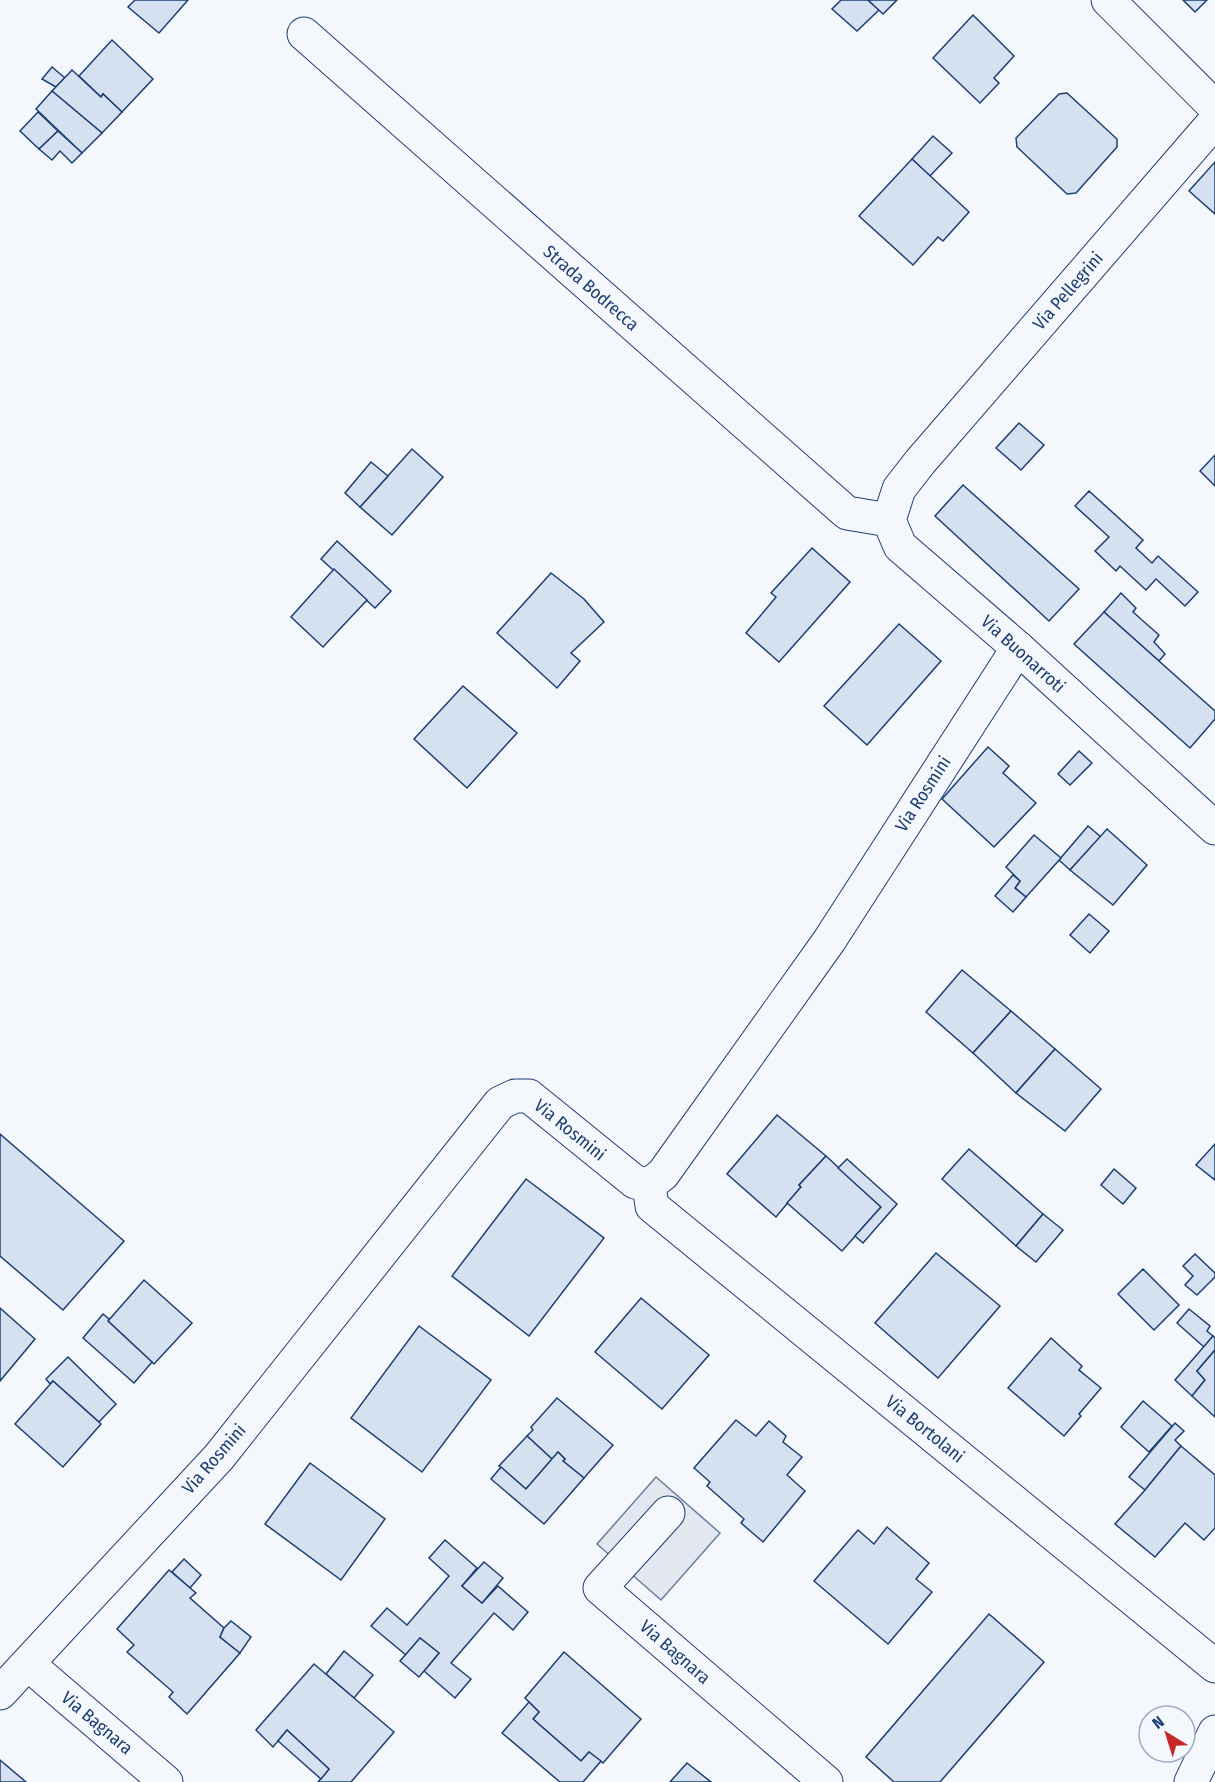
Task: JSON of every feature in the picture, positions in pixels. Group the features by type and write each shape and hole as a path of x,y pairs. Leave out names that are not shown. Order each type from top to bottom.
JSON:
{"street":[{"path":"1108,0 1215,107"},
{"name":"Strada Bodrecca","path":"304,34 847,513 889,520"},
{"name":"Via Pellegrini","path":"889,520 899,489 920,462 1215,121"},
{"name":"Via Buonarroti","path":"889,520 900,546 1018,648 1215,828"},
{"name":"Via Rosmini","path":"0,1693 219,1457 500,1103 514,1096 529,1096 635,1182 649,1185 663,1173 829,941 1018,648"},
{"name":"Via Bortolani","path":"649,1185 651,1206 1215,1666"},
{"name":"Via Bagnara","path":"668,1514 600,1587 826,1782"},
{"name":"Via Bagnara","path":"28,1664 166,1782"},
{"path":"1191,1782 1215,1731"}],"shaded area":[{"path":"656,1477 720,1533 661,1600 597,1544"}],"building":[{"path":"135,0 188,0 159,33 128,7"},
{"path":"841,0 868,0 879,10 857,31 832,9"},
{"path":"868,0 897,0 883,14"},
{"path":"1183,0 1207,0 1195,12"},
{"path":"973,15 1014,56 994,78 999,83 980,103 933,58"},
{"path":"112,40 153,79 122,112 103,94 101,97 79,76"},
{"path":"52,67 65,78 56,87 42,79"},
{"path":"72,70 101,97 103,94 122,112 102,133 52,91"},
{"path":"52,91 102,133 82,153 36,109"},
{"path":"1067,93 1117,139 1117,147 1076,193 1067,194 1017,147 1016,138 1059,94"},
{"path":"38,112 58,131 39,149 20,131"},
{"path":"58,131 82,153 72,163 60,151 52,160 39,149"},
{"path":"933,136 952,153 930,176 912,159"},
{"path":"912,159 969,212 943,241 938,237 913,265 859,216"},
{"path":"1215,162 1215,214 1189,191"},
{"path":"1019,423 1044,445 1021,470 996,448"},
{"path":"412,449 443,477 392,535 360,507"},
{"path":"1215,455 1215,486 1200,471"},
{"path":"371,462 388,476 360,507 345,493"},
{"path":"963,485 1079,589 1049,621 935,516"},
{"path":"1089,491 1143,540 1136,548 1152,563 1158,556 1198,592 1185,606 1156,579 1146,590 1120,566 1116,571 1095,551 1109,537 1075,506"},
{"path":"337,541 391,591 375,608 321,559"},
{"path":"812,548 850,582 779,662 746,633 776,597 771,593"},
{"path":"334,569 367,600 323,647 291,617"},
{"path":"551,573 584,599 604,622 571,653 580,661 557,688 497,633"},
{"path":"1121,593 1136,608 1133,612 1159,635 1154,642 1165,654 1159,661 1104,612"},
{"path":"1104,612 1215,711 1215,719 1190,748 1074,644"},
{"path":"899,624 941,661 867,745 824,706"},
{"path":"463,686 517,733 467,788 414,739"},
{"path":"988,747 1009,766 1003,773 1036,803 994,847 942,799"},
{"path":"1079,751 1092,763 1070,785 1058,774"},
{"path":"1088,826 1101,837 1070,870 1059,860"},
{"path":"1107,829 1147,865 1113,905 1070,870"},
{"path":"1034,835 1061,858 1026,897 1015,888 1020,881 1006,867"},
{"path":"1013,875 1020,881 1015,888 1026,897 1013,912 995,896"},
{"path":"1089,914 1109,931 1090,953 1070,935"},
{"path":"962,970 1011,1011 973,1053 926,1012"},
{"path":"1011,1011 1055,1049 1016,1093 973,1053"},
{"path":"1055,1049 1101,1089 1065,1131 1016,1093"},
{"path":"777,1115 826,1156 799,1185 801,1187 776,1217 727,1174"},
{"path":"0,1134 124,1241 63,1310 0,1256"},
{"path":"1215,1144 1215,1180 1196,1165"},
{"path":"969,1149 1043,1214 1016,1246 942,1179"},
{"path":"826,1156 881,1207 842,1251 787,1203 801,1187 799,1185"},
{"path":"847,1159 897,1204 863,1243 855,1236 881,1207 838,1168"},
{"path":"1114,1169 1136,1188 1123,1204 1101,1185"},
{"path":"526,1179 604,1238 529,1336 452,1276"},
{"path":"1043,1214 1063,1230 1036,1262 1016,1246"},
{"path":"936,1253 1000,1306 938,1378 875,1323"},
{"path":"1195,1254 1215,1273 1215,1277 1197,1295 1185,1285 1193,1276 1183,1266"},
{"path":"1143,1269 1179,1305 1154,1330 1118,1294"},
{"path":"144,1280 192,1323 154,1364 108,1321"},
{"path":"641,1298 709,1355 662,1409 595,1352"},
{"path":"0,1308 35,1339 0,1381"},
{"path":"1189,1309 1210,1326 1207,1331 1213,1336 1204,1347 1177,1323"},
{"path":"103,1314 152,1362 134,1383 83,1338"},
{"path":"419,1326 491,1380 422,1472 351,1418"},
{"path":"1213,1336 1215,1350 1197,1371 1205,1380 1192,1396 1175,1380"},
{"path":"1051,1338 1082,1366 1079,1370 1101,1388 1064,1436 1008,1388"},
{"path":"1215,1350 1215,1417 1192,1396 1205,1380 1197,1371"},
{"path":"68,1357 116,1404 99,1422 53,1381 50,1384 46,1379"},
{"path":"53,1381 101,1424 63,1467 15,1424"},
{"path":"557,1398 613,1445 584,1478 563,1461 565,1459 558,1452 552,1459 527,1436 533,1430 531,1427"},
{"path":"1143,1401 1172,1426 1149,1452 1121,1427"},
{"path":"736,1420 756,1436 769,1421 786,1436 783,1442 802,1457 787,1475 805,1491 763,1542 741,1523 744,1519 707,1486 710,1482 694,1468"},
{"path":"1175,1423 1184,1431 1175,1440 1181,1446 1145,1490 1129,1477"},
{"path":"527,1436 552,1459 526,1489 499,1466"},
{"path":"1181,1446 1215,1475 1215,1528 1204,1540 1185,1523 1155,1557 1115,1524"},
{"path":"558,1452 565,1459 563,1461 584,1478 544,1524 491,1479 501,1467 526,1489"},
{"path":"310,1463 385,1519 341,1580 265,1524"},
{"path":"887,1527 929,1563 916,1579 932,1592 888,1644 814,1581 858,1530 874,1544"},
{"path":"445,1540 477,1568 462,1586 482,1603 498,1586 528,1612 513,1630 494,1613 451,1663 471,1679 455,1698 424,1671 439,1653 420,1638 406,1655 371,1626 387,1608 407,1625 449,1576 429,1558"},
{"path":"184,1559 201,1575 190,1588 172,1572"},
{"path":"484,1562 503,1578 482,1603 462,1586"},
{"path":"169,1570 196,1593 190,1598 224,1628 220,1637 240,1653 187,1714 169,1697 173,1692 127,1652 134,1645 117,1629"},
{"path":"989,1614 1044,1662 940,1782 894,1782 866,1757"},
{"path":"231,1621 251,1637 240,1653 220,1637 224,1628"},
{"path":"420,1638 439,1653 419,1677 400,1661"},
{"path":"344,1651 373,1675 354,1698 326,1674"},
{"path":"564,1652 641,1719 603,1763 589,1752 581,1761 533,1719 539,1712 525,1698"},
{"path":"314,1664 394,1732 351,1782 318,1782 329,1769 287,1730 273,1747 256,1730"},
{"path":"529,1702 539,1712 533,1719 581,1761 589,1752 601,1761 583,1782 560,1782 502,1733"},
{"path":"287,1730 329,1769 321,1779 278,1741"},
{"path":"0,1760 26,1782 0,1782"},
{"path":"687,1763 711,1782 670,1782"}]}
